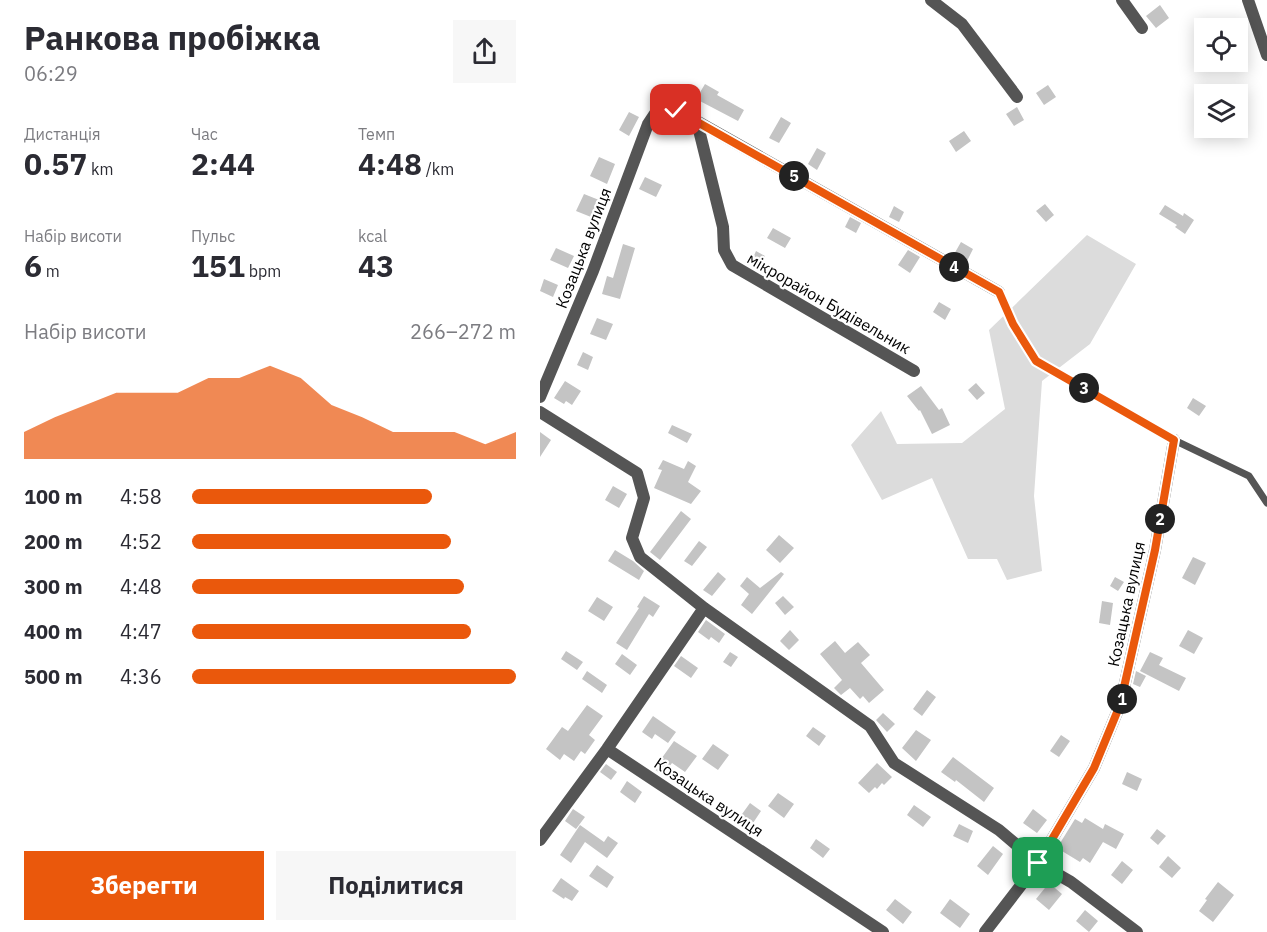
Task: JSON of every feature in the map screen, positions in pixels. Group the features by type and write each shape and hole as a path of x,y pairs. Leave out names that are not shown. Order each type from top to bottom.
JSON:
{"street":[{"path":"931,0 962,24 1017,97"},
{"path":"1122,0 1142,28"},
{"path":"1248,0 1267,55"},
{"name":"Козацька вулиця","path":"540,397 593,271 648,124 656,112 676,110 697,122"},
{"path":"697,122 999,292"},
{"name":"мікрорайон Будівельник","path":"697,122 723,227 724,250 732,265 914,371"},
{"path":"540,412 637,473 644,498 632,538 640,557 704,608 870,726 894,763 999,830 1038,863 1071,882 1137,932"},
{"name":"Козацька вулиця","path":"985,932 1038,863 1094,768 1120,705 1155,550 1174,440"},
{"path":"540,840 607,749 704,608"},
{"name":"Козацька вулиця","path":"607,749 883,932"}],"lane":[{"path":"999,292 1013,324 1036,361 1174,440 1249,476 1267,503"}],"shaded area":[{"path":"1087,235 1136,264 1090,344 1042,381 1034,496 1042,571 1007,580 997,559 968,559 932,478 882,500 851,445 881,411 897,444 962,443 1005,409 989,330"}],"building":[{"path":"1160,5 1169,18 1156,28 1146,16"},
{"path":"705,84 719,92 717,95 744,110 738,121 696,99"},
{"path":"1048,85 1056,97 1044,105 1036,93"},
{"path":"1017,107 1024,120 1014,126 1006,114"},
{"path":"629,112 639,117 629,136 619,130"},
{"path":"781,117 791,123 779,143 769,138"},
{"path":"964,131 971,141 956,152 949,141"},
{"path":"817,148 826,153 817,170 808,164"},
{"path":"599,157 615,164 607,184 590,176"},
{"path":"645,177 662,185 656,197 639,189"},
{"path":"584,194 599,200 591,217 576,211"},
{"path":"1045,204 1054,215 1046,222 1036,211"},
{"path":"1165,205 1194,220 1185,234 1175,227 1177,225 1159,214"},
{"path":"894,206 904,212 899,222 889,217"},
{"path":"850,217 861,223 856,233 845,227"},
{"path":"773,228 791,238 785,248 767,238"},
{"path":"961,242 973,249 966,263 953,256"},
{"path":"623,244 635,248 620,299 602,294 607,276 613,278"},
{"path":"556,248 574,256 568,268 550,260"},
{"path":"908,250 920,257 910,273 898,265"},
{"path":"756,251 765,256 760,265 752,260"},
{"path":"544,279 558,285 553,297 540,291"},
{"path":"939,302 951,309 945,320 933,312"},
{"path":"597,318 613,324 606,340 590,334"},
{"path":"583,352 593,357 588,370 577,365"},
{"path":"565,381 581,391 572,405 566,401 564,404 554,398"},
{"path":"976,383 985,393 977,400 968,390"},
{"path":"921,386 939,410 942,408 950,425 932,434 920,410 907,396"},
{"path":"1193,398 1206,406 1199,416 1187,408"},
{"path":"672,425 692,434 687,443 668,433"},
{"path":"540,432 551,440 540,457"},
{"path":"663,460 684,469 688,461 696,466 688,482 701,491 691,504 654,488 662,470 658,469"},
{"path":"613,486 627,494 619,508 605,500"},
{"path":"681,511 691,519 660,560 650,552"},
{"path":"779,535 794,548 780,563 766,550"},
{"path":"699,541 707,547 692,566 684,561"},
{"path":"615,550 644,571 639,580 608,561"},
{"path":"1193,557 1206,563 1195,585 1182,578"},
{"path":"718,572 726,579 712,596 703,590"},
{"path":"781,572 784,574 752,614 741,605 749,594 740,586 747,577 760,588"},
{"path":"1115,577 1124,582 1118,591 1110,586"},
{"path":"644,596 660,606 653,617 649,614 627,650 616,643 639,608 637,607"},
{"path":"783,596 794,607 785,615 775,603"},
{"path":"597,597 613,607 604,621 588,611"},
{"path":"1102,601 1113,603 1110,625 1099,623"},
{"path":"706,620 725,634 719,643 711,637 709,640 698,632"},
{"path":"790,630 799,640 789,650 780,641"},
{"path":"1188,630 1203,638 1194,654 1179,646"},
{"path":"835,641 845,653 858,642 870,655 861,663 884,690 869,703 863,696 860,699 850,688 841,695 834,688 842,680 820,654"},
{"path":"566,651 583,662 577,670 561,659"},
{"path":"730,652 738,657 731,667 723,662"},
{"path":"1150,652 1163,658 1159,665 1186,678 1179,691 1140,671"},
{"path":"622,654 637,665 630,675 615,664"},
{"path":"681,656 698,668 691,678 674,666"},
{"path":"587,671 607,685 602,693 582,679"},
{"path":"1136,671 1146,676 1140,687 1133,684"},
{"path":"927,690 936,697 922,716 913,709"},
{"path":"587,705 603,716 589,735 595,740 585,754 581,751 574,761 564,754 560,760 546,749 562,727 568,731"},
{"path":"883,713 895,724 887,732 876,720"},
{"path":"653,716 676,732 668,743 655,734 652,739 642,732"},
{"path":"813,727 826,736 819,746 806,736"},
{"path":"916,730 931,740 916,761 902,748"},
{"path":"1061,735 1070,741 1059,757 1050,751"},
{"path":"674,741 697,756 685,772 672,763 663,775 654,769"},
{"path":"713,744 729,755 718,770 702,759"},
{"path":"953,757 994,788 984,802 956,780 955,782 941,772"},
{"path":"877,763 892,777 884,785 882,783 869,793 858,783"},
{"path":"606,764 617,772 611,780 600,772"},
{"path":"1127,772 1142,779 1137,791 1122,784"},
{"path":"627,781 642,792 635,803 620,792"},
{"path":"778,793 794,804 784,818 768,806"},
{"path":"750,803 761,811 749,829 737,821"},
{"path":"914,805 931,817 923,827 907,815"},
{"path":"573,809 585,817 576,829 565,821"},
{"path":"1033,809 1047,820 1037,833 1023,823"},
{"path":"1085,818 1103,829 1105,824 1124,834 1116,849 1103,842 1090,863 1083,858 1080,862 1057,848 1075,819 1082,823"},
{"path":"959,824 973,831 968,843 953,836"},
{"path":"580,825 604,842 608,836 618,843 607,858 585,842 571,863 560,855"},
{"path":"1157,829 1166,836 1158,845 1150,838"},
{"path":"816,839 830,849 823,858 810,848"},
{"path":"993,846 1003,854 988,875 977,866"},
{"path":"1168,856 1181,868 1172,878 1159,867"},
{"path":"1122,861 1133,870 1122,884 1111,875"},
{"path":"597,865 614,877 607,888 589,876"},
{"path":"561,878 579,891 572,901 552,891"},
{"path":"1218,882 1234,895 1213,922 1199,911"},
{"path":"1049,883 1062,894 1049,910 1036,899"},
{"path":"895,899 912,912 903,924 886,910"},
{"path":"950,899 970,914 960,928 940,913"},
{"path":"1085,910 1098,921 1089,932 1076,921"}],"route":[{"path":"676,110 999,292 1013,324 1036,361 1174,440 1155,550 1120,705 1094,768 1038,863"}]}
